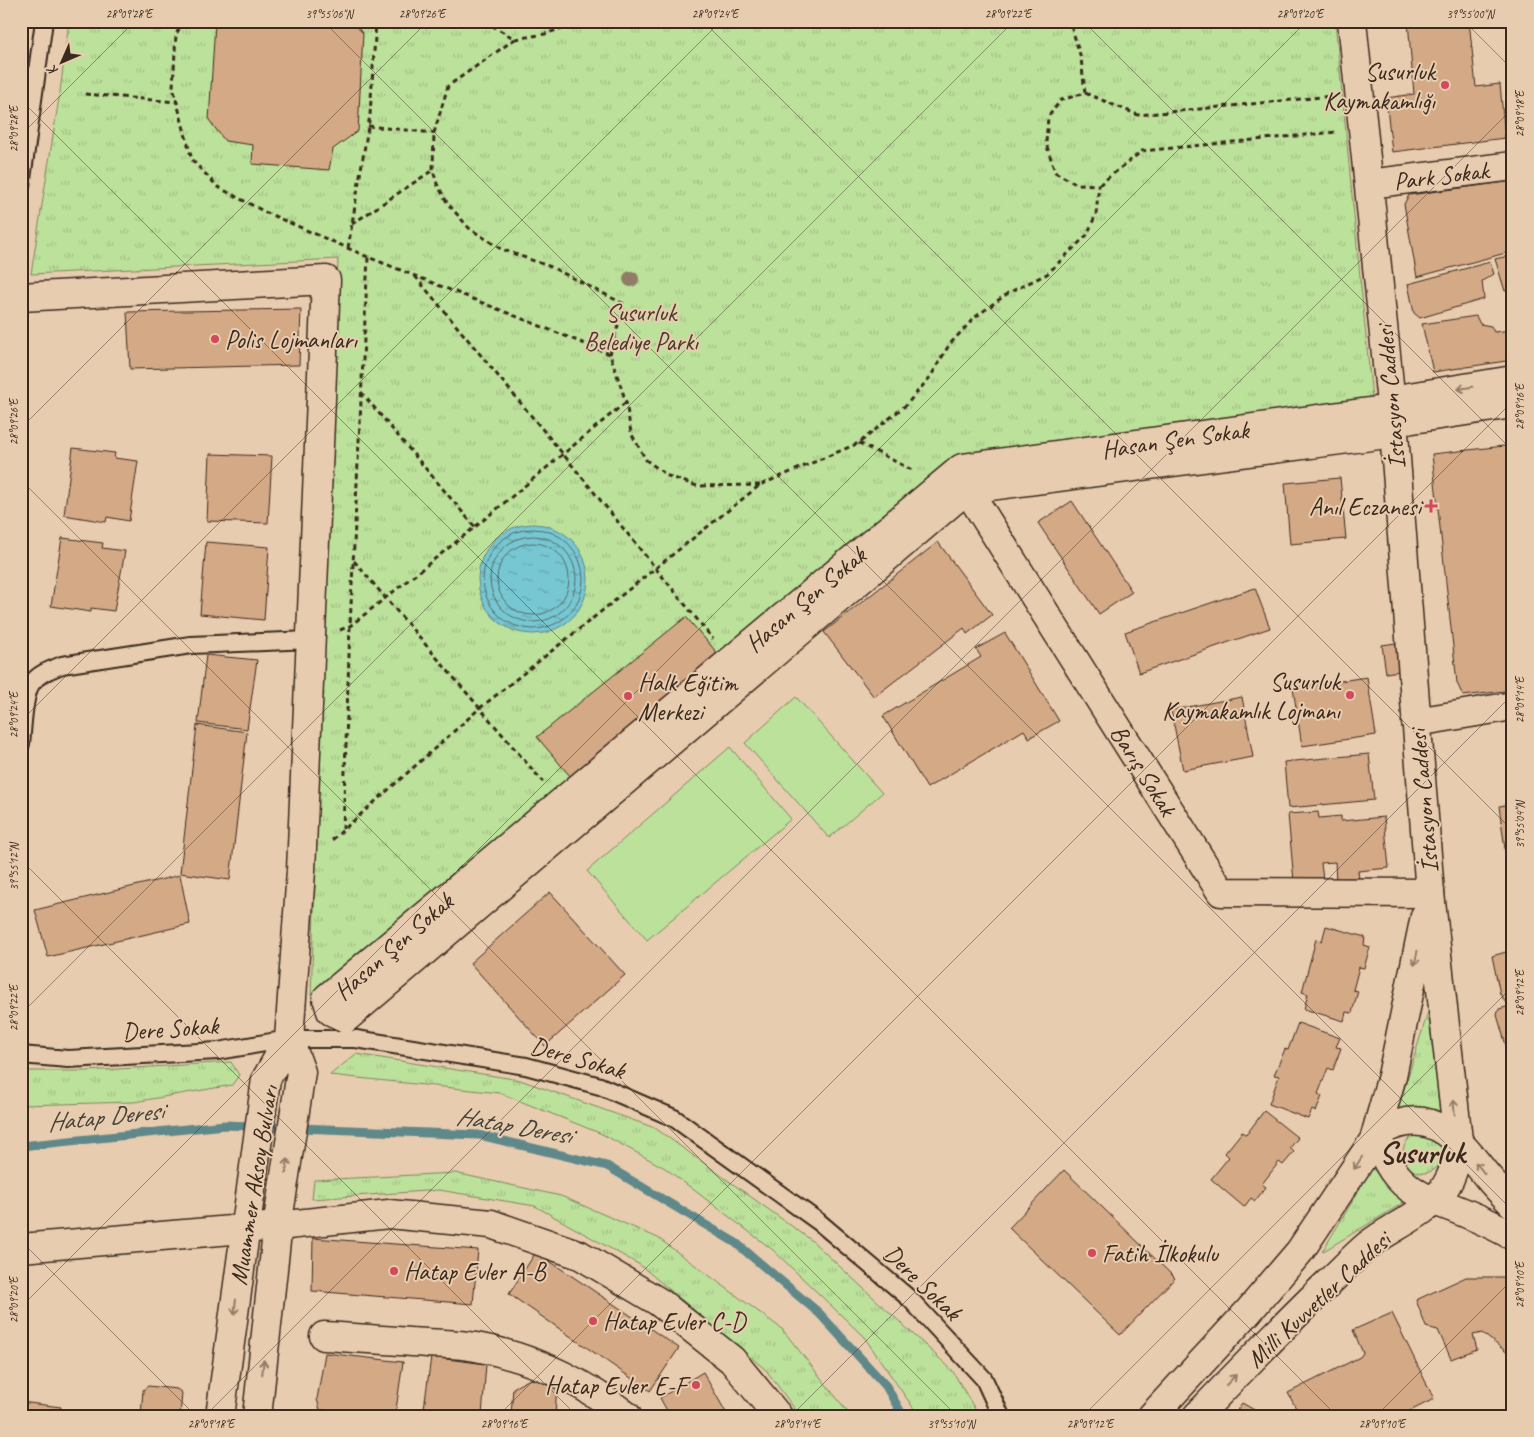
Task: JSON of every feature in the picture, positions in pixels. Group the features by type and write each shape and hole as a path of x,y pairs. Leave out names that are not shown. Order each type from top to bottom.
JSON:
{"street":[{"name":"İstasyon Caddesi","path":"1352,21 1392,416 1430,893"},
{"name":"Park Sokak","path":"1369,184 1513,166"},
{"path":"21,297 326,280 301,871 289,1040"},
{"path":"1392,416 1513,380"},
{"path":"1392,416 1513,404"},
{"name":"Hasan Şen Sokak","path":"957,481 346,1018 331,1011 327,998 731,661 957,481 1392,416"},
{"name":"Barış Sokak","path":"957,481 990,525 1221,892 1430,893"},
{"path":"1416,722 1513,706"},
{"path":"1152,1416 1248,1312 1300,1251 1377,1134 1392,1076 1430,893"},
{"name":"Milli Kuvvetler Caddesi","path":"1197,1416 1285,1323 1368,1246 1434,1200 1442,1191 1454,1170 1458,1140 1430,893"},
{"name":"Muammer Aksoy Bulvarı","path":"258,1416 278,1220 301,1072 289,1040"},
{"name":"Muammer Aksoy Bulvarı","path":"220,1416 266,1079 289,1040"},
{"path":"1377,1134 1398,1124 1412,1121 1425,1122 1442,1128 1458,1140 1513,1204"},
{"path":"1377,1134 1384,1157 1403,1183 1418,1194 1513,1236"},
{"path":"21,1248 247,1218 278,1220 389,1214 491,1224 580,1255 660,1302 732,1360 778,1416"},
{"path":"324,1336 474,1346 505,1353 563,1374 587,1387 627,1416"}],"lane":[{"path":"21,186 44,21"},
{"path":"21,744 25,710 32,683 45,671 62,666 191,645 311,640"},
{"name":"Dere Sokak","path":"21,1055 68,1059 218,1051 289,1040 356,1040 526,1066 600,1086 674,1118 819,1222 910,1300 984,1379 1001,1416"}],"path":[{"path":"184,21 176,34 173,87 192,160 218,187 265,212 348,248 610,354"},
{"path":"348,248 368,126 376,21"},
{"path":"484,21 515,39"},
{"path":"583,21 545,34 515,39 448,86 434,133 433,170 437,184 448,204 469,228 501,250 551,267 624,304 610,354 626,402 631,434 646,460 668,476 696,486 760,485"},
{"path":"1068,21 1071,25 1081,58 1084,94"},
{"path":"1360,93 1138,115 1084,94 1060,100 1048,117 1046,143 1055,172 1076,184 1099,185 1142,151 1362,129"},
{"path":"85,94 177,102"},
{"path":"368,126 434,133"},
{"path":"352,224 433,170"},
{"path":"301,871 343,830 480,708 760,485 859,442 906,405 930,376 949,344 974,318 1008,292 1047,274 1087,236 1096,214 1099,185"},
{"path":"343,830 350,626 368,256"},
{"path":"414,274 731,661"},
{"path":"362,392 475,527"},
{"path":"311,640 350,626 475,527 626,402"},
{"path":"859,442 957,481"},
{"path":"353,560 562,802"}],"green space":[{"name":"Susurluk Belediye Parkı","path":"69,21 1335,21 1372,399 957,458 733,651 311,995 338,259 31,274 60,92"},
{"path":"796,697 882,793 829,838 745,743"},
{"path":"730,747 791,819 647,940 587,871"},
{"path":"1428,1012 1442,1118 1397,1112"},
{"path":"356,1054 520,1080 655,1128 811,1240 952,1370 979,1416 919,1416 864,1337 773,1250 665,1168 602,1134 500,1093 330,1075"},
{"path":"231,1062 239,1075 232,1085 134,1102 21,1105 21,1071 87,1071"},
{"path":"1423,1133 1437,1139 1443,1153 1437,1167 1423,1173 1409,1167 1403,1153 1409,1139"},
{"path":"1373,1167 1387,1187 1406,1201 1322,1252"},
{"path":"455,1173 561,1196 658,1238 782,1329 851,1416 800,1416 766,1370 640,1265 535,1206 439,1190 312,1199 314,1180"}],"water":[{"path":"533,524 554,529 572,540 583,558 588,579 583,600 572,618 554,629 533,634 512,629 494,618 483,600 478,579 483,558 494,540 512,529"}],"building":[{"path":"217,21 350,21 363,33 358,131 333,149 329,170 252,164 253,145 225,141 209,120 215,23"},
{"name":"Susurluk Kaymakamlığı","path":"1408,21 1469,21 1476,87 1500,84 1505,138 1392,152 1386,98 1414,94"},
{"path":"1513,181 1513,251 1417,277 1404,204 1409,195"},
{"path":"1513,255 1513,289 1505,291 1495,259"},
{"path":"1490,262 1494,274 1482,281 1484,299 1420,318 1414,313 1408,284"},
{"name":"Polis Lojmanları","path":"301,309 299,365 130,369 127,312"},
{"path":"1476,316 1480,324 1491,326 1494,332 1513,330 1513,360 1433,372 1422,324"},
{"path":"1513,445 1513,690 1463,696 1457,683 1432,454"},
{"path":"73,448 115,453 114,458 138,461 129,521 107,517 106,522 64,515"},
{"path":"210,454 272,456 268,523 207,521"},
{"path":"1340,478 1346,539 1290,544 1285,483"},
{"path":"1072,501 1132,592 1099,614 1038,523"},
{"path":"62,538 103,543 102,548 125,551 114,611 91,608 91,612 51,606"},
{"path":"206,542 269,547 264,620 200,614"},
{"path":"938,542 992,615 967,634 964,628 874,697 824,632"},
{"path":"1255,588 1270,628 1139,673 1125,632"},
{"name":"Halk Eğitim Merkezi","path":"686,617 719,655 570,776 537,737"},
{"path":"1005,633 1059,721 1029,738 1024,730 927,788 883,716 981,657 976,649"},
{"path":"1410,641 1412,669 1386,673 1382,645"},
{"path":"206,655 257,660 247,729 198,723"},
{"name":"Susurluk Kaymakamlık Lojmanı","path":"1367,677 1376,735 1302,746 1293,688"},
{"path":"1242,697 1253,757 1183,770 1171,710"},
{"path":"197,725 247,732 230,880 180,873"},
{"path":"1369,754 1374,800 1288,808 1284,762"},
{"path":"1513,804 1513,878 1509,878 1499,806"},
{"path":"1318,812 1319,818 1341,816 1341,821 1384,817 1389,868 1358,871 1359,879 1336,881 1335,862 1321,863 1323,880 1294,882 1288,814"},
{"path":"180,875 190,924 48,957 35,910"},
{"path":"550,892 625,975 545,1046 470,963"},
{"path":"1326,926 1365,937 1364,945 1370,947 1364,968 1359,967 1353,990 1358,991 1352,1013 1346,1012 1344,1021 1304,1009 1308,994 1302,992 1316,939 1322,941"},
{"path":"1513,950 1513,1001 1506,1003 1500,994 1492,956"},
{"path":"1513,1005 1513,1056 1508,1052 1497,1015 1499,1009"},
{"path":"1298,1023 1340,1038 1336,1047 1341,1048 1333,1070 1328,1068 1318,1094 1322,1096 1316,1112 1312,1110 1308,1119 1269,1104 1279,1076 1274,1075 1285,1049 1288,1050"},
{"path":"1264,1111 1298,1138 1290,1148 1294,1152 1283,1165 1279,1162 1262,1184 1266,1187 1255,1201 1251,1198 1244,1207 1211,1179 1229,1157 1225,1153 1242,1132 1246,1135"},
{"name":"Fatih İlkokulu","path":"1064,1170 1175,1278 1120,1335 1009,1228"},
{"name":"Hatap Evler A-B","path":"313,1238 478,1250 473,1304 312,1291"},
{"name":"Hatap Evler C-D","path":"536,1252 679,1348 650,1391 509,1294"},
{"path":"1466,1277 1503,1277 1513,1285 1513,1357 1482,1333 1473,1335 1477,1349 1451,1359 1438,1330 1426,1327 1416,1300"},
{"path":"1392,1313 1434,1399 1400,1416 1300,1416 1288,1393 1360,1357 1363,1353 1353,1330"},
{"path":"325,1353 403,1362 395,1416 320,1410 317,1399"},
{"path":"431,1357 486,1364 482,1416 423,1416"},
{"name":"Hatap Evler E-F","path":"703,1372 728,1416 670,1416 660,1398"},
{"path":"530,1379 557,1384 555,1416 511,1416 513,1388"},
{"path":"148,1386 177,1389 182,1393 180,1416 141,1416 143,1390"},
{"path":"21,1402 61,1407 60,1416 21,1416"},
{"path":"1242,1403 1265,1416 1233,1416"}],"waterway":[{"name":"Hatap Deresi","path":"21,1146 225,1125 479,1135 607,1166 736,1243 819,1313 886,1386 903,1416"}],"place":[{"name":"Susurluk Kaymakamlığı","path":"1445,85"},
{"name":"Polis Lojmanları","path":"215,339"},
{"name":"Anıl Eczanesi","path":"1431,506"},
{"name":"Susurluk Kaymakamlık Lojmanı","path":"1350,695"},
{"name":"Halk Eğitim Merkezi","path":"628,696"},
{"name":"Fatih İlkokulu","path":"1092,1253"},
{"name":"Hatap Evler A-B","path":"394,1271"},
{"name":"Hatap Evler C-D","path":"593,1321"},
{"name":"Hatap Evler E-F","path":"696,1385"}],"district":[{"name":"Susurluk","path":"1422,1153"}]}
